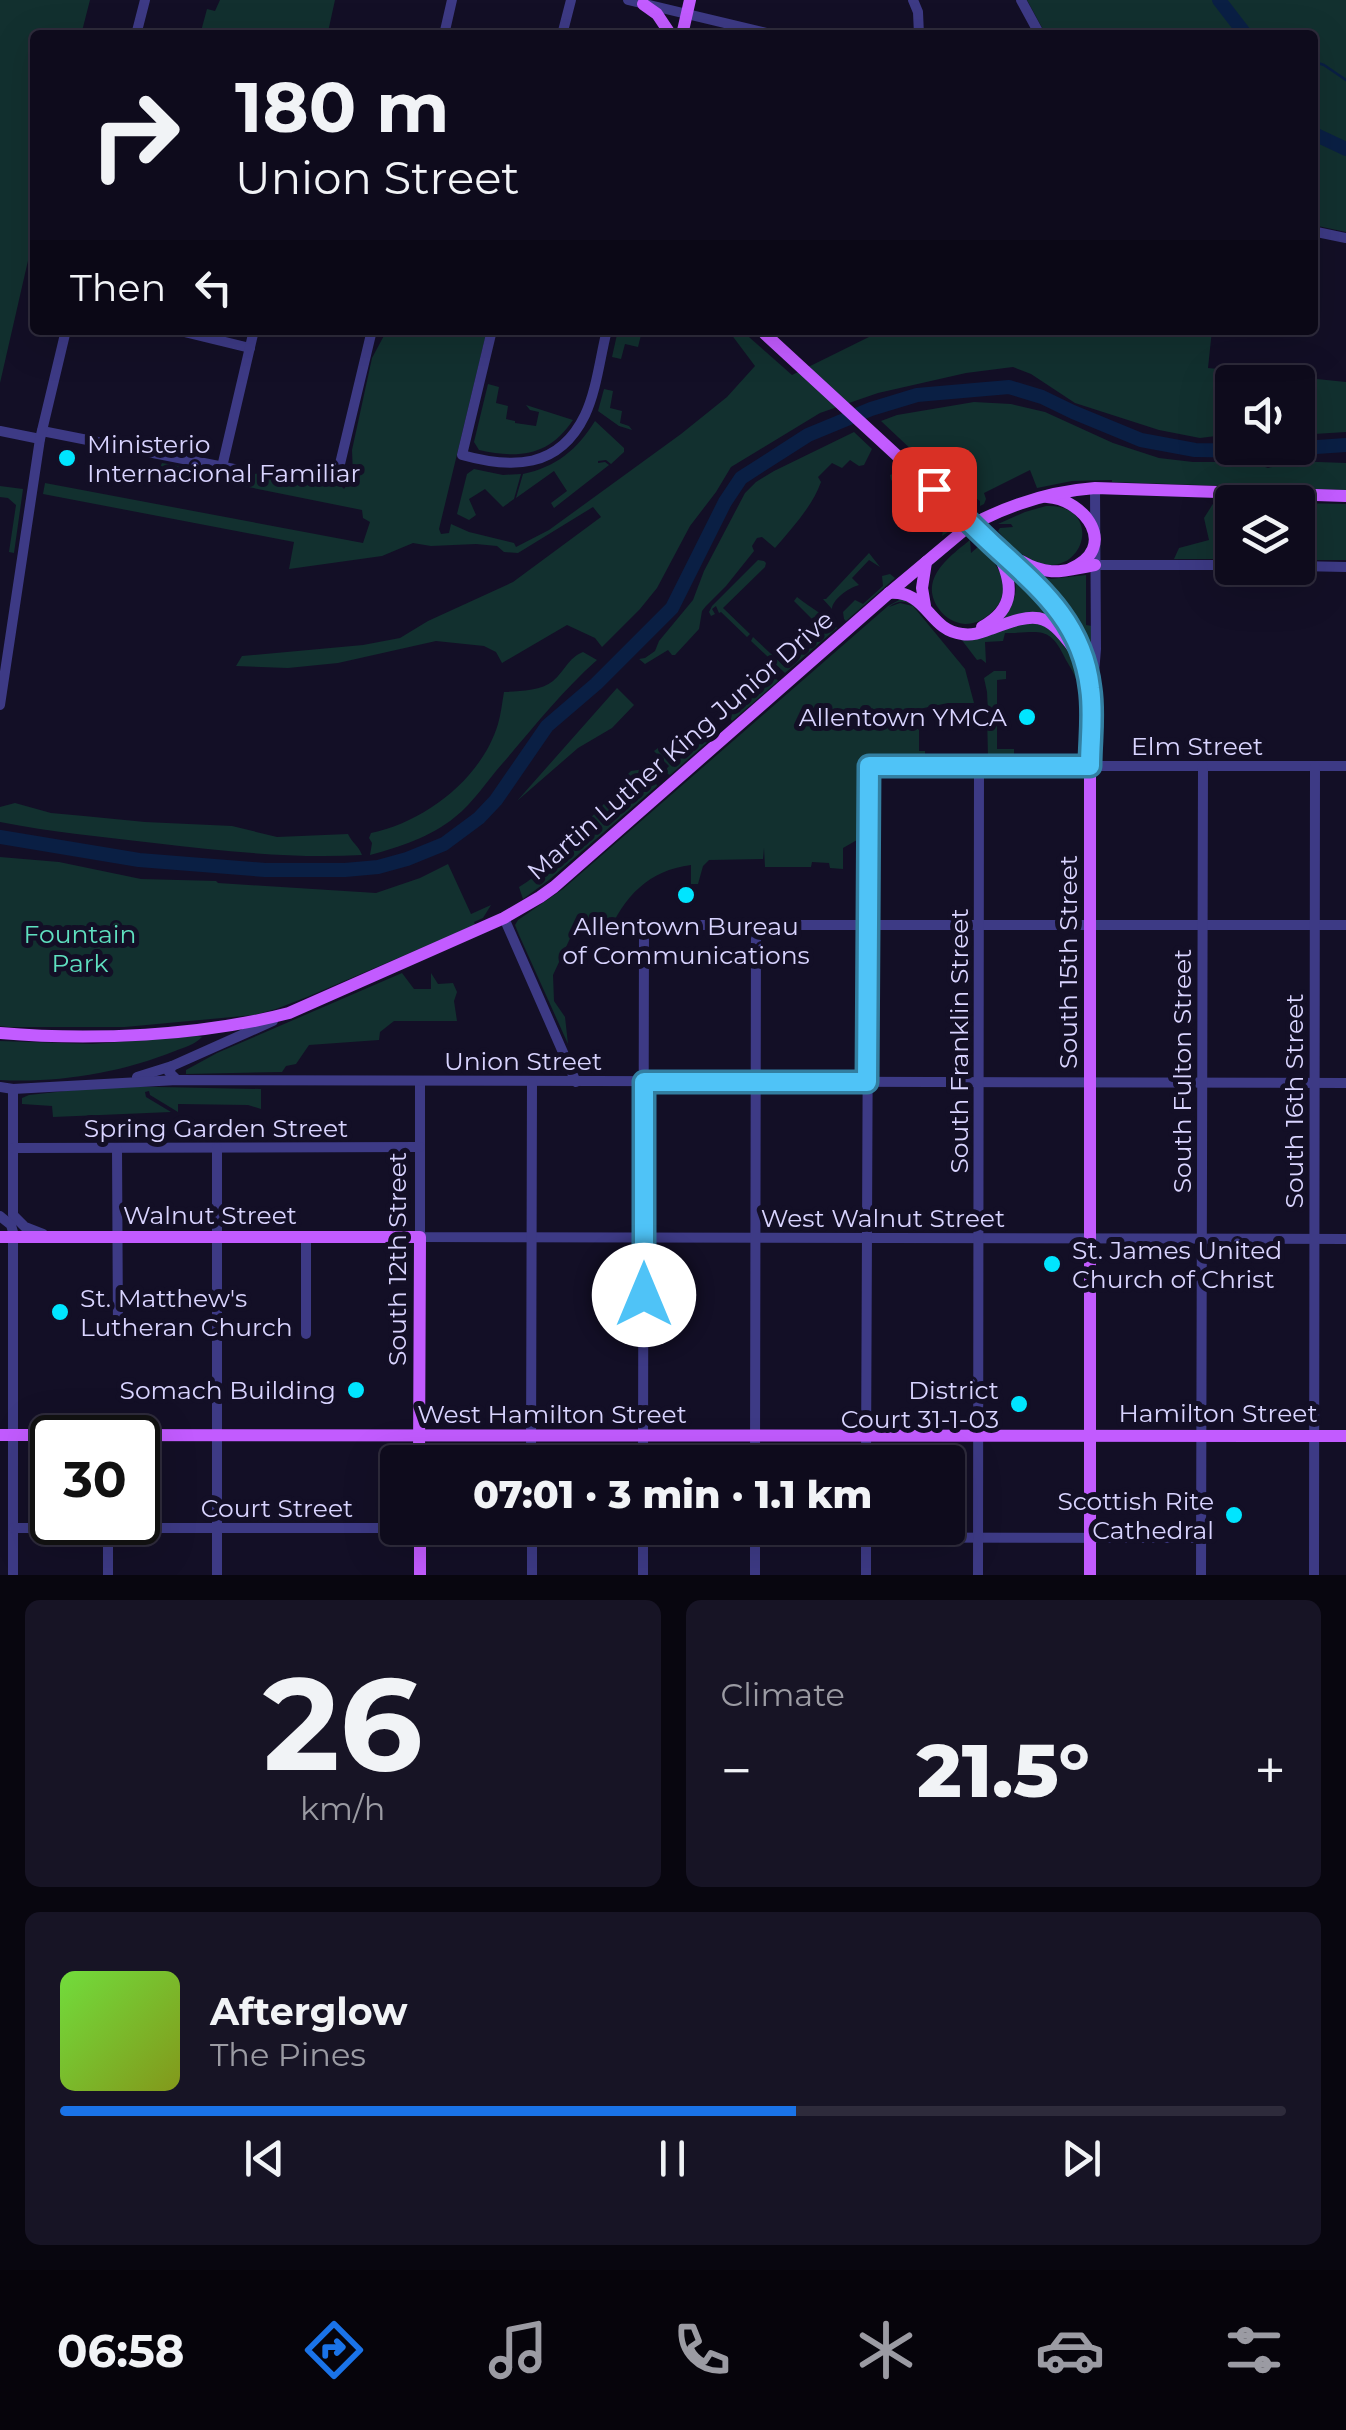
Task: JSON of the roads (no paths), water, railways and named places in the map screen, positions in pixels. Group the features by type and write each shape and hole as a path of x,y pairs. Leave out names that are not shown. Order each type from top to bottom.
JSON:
{"main road":[{"path":"643,4 657,14 668,30"},
{"path":"766,335 949,503 1022,562 1048,572 1095,565"},
{"path":"983,519 1054,492 1095,488 1346,496"},
{"path":"1036,497 1054,497 1084,516 1095,540 1094,548 1088,560 1070,569"},
{"name":"Martin Luther King Junior Drive","path":"0,1033 100,1036 220,1026 289,1013 504,918 554,887 963,531"},
{"path":"940,625 970,630 988,624 1002,611 1009,594 1008,577 995,542"},
{"path":"995,542 1056,607 1071,630 1090,687"},
{"path":"926,562 922,588 926,609"},
{"path":"888,593 911,596 940,625 969,635 1022,618 1042,618 1056,626 1084,663"},
{"name":"South 15th Street","path":"1090,687 1090,1575"},
{"name":"Walnut Street","path":"6,1237 420,1237"},
{"name":"South 12th Street","path":"420,1237 420,1445"},
{"name":"West Hamilton Street","path":"6,1435 1090,1436"},
{"name":"Hamilton Street","path":"1090,1436 1346,1436"},
{"path":"420,1545 420,1575"}],"street":[{"path":"137,30 145,0"},
{"path":"445,30 452,0"},
{"path":"563,30 571,0"},
{"path":"628,0 689,7 759,30"},
{"path":"914,0 919,30"},
{"path":"1021,0 1037,30"},
{"path":"1318,232 1346,238"},
{"path":"0,705 41,435 65,335"},
{"path":"197,335 250,348"},
{"path":"0,431 228,468 253,335"},
{"path":"339,468 371,335"},
{"path":"491,335 462,455 491,463 517,464 542,458 563,444 579,425 590,403 606,335"},
{"name":"South 15th Street","path":"1090,687 1094,673 1095,488"},
{"path":"1095,565 1215,565"},
{"path":"1315,566 1346,567"},
{"name":"Elm Street","path":"868,925 869,766 1346,766"},
{"name":"South Franklin Street","path":"978,1575 979,766"},
{"name":"South Fulton Street","path":"1201,1575 1204,766"},
{"name":"South 16th Street","path":"1314,1575 1315,766"},
{"path":"504,918 576,1082"},
{"path":"644,1445 644,924 1346,925"},
{"path":"755,1445 756,925"},
{"path":"866,1445 868,925"},
{"path":"117,1082 172,1066 289,1013"},
{"path":"220,1026 224,1038 221,1044"},
{"path":"198,1054 206,1048 209,1038 200,1028"},
{"path":"172,1066 169,1072 177,1080"},
{"name":"Union Street","path":"0,1088 177,1080 1346,1083"},
{"name":"South 12th Street","path":"420,1081 420,1237"},
{"path":"531,1445 532,1082"},
{"path":"13,1089 13,1144 6,1216 11,1225 6,1237 6,1435 14,1575"},
{"name":"Spring Garden Street","path":"0,1137 13,1144 117,1148 420,1147"},
{"path":"117,1148 118,1333"},
{"path":"216,1575 217,1148"},
{"path":"6,1216 54,1237"},
{"path":"306,1237 306,1334"},
{"name":"West Walnut Street","path":"420,1237 1346,1239"},
{"name":"Court Street","path":"14,1528 30,1528"},
{"name":"Court Street","path":"160,1528 380,1528"},
{"path":"965,1537 1201,1538"},
{"path":"108,1545 108,1575"},
{"path":"532,1545 532,1575"},
{"path":"643,1545 643,1575"},
{"path":"755,1545 755,1575"},
{"path":"866,1545 866,1575"}],"waterway":[{"path":"1219,0 1242,30"},
{"path":"1318,63 1346,80"},
{"path":"1318,136 1346,149"},
{"path":"0,837 139,860 265,870 378,867 444,844 496,800 547,726 596,684 672,608 741,478 808,435 917,395 1009,387 1042,397 1141,440 1195,450 1258,451 1346,445"}],"place":[{"name":"Ministerio Internacional Familiar","path":"67,458"},
{"name":"Allentown YMCA","path":"1027,717"},
{"name":"Allentown Bureau of Communications","path":"686,895"},
{"name":"St. James United Church of Christ","path":"1052,1264"},
{"name":"St. Matthew's Lutheran Church","path":"60,1312"},
{"name":"Somach Building","path":"356,1390"},
{"name":"District Court 31-1-03","path":"1019,1404"},
{"name":"Scottish Rite Cathedral","path":"1234,1515"}],"park label":[{"name":"Fountain Park","path":"80,948"}]}
